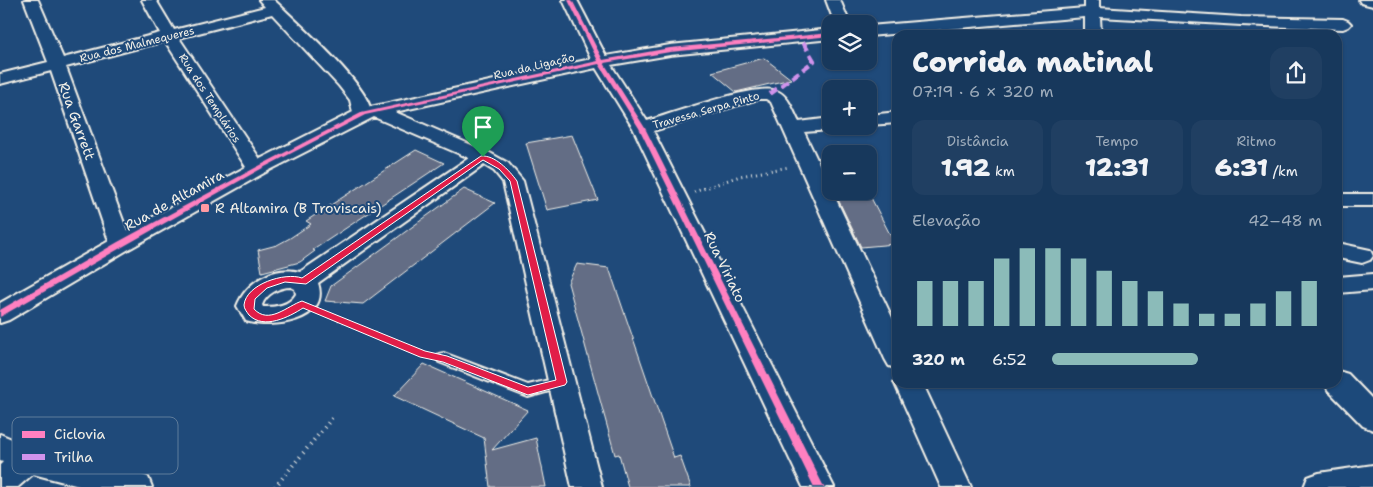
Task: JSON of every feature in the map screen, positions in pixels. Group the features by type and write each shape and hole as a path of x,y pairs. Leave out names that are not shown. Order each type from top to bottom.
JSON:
{"street":[{"name":"Rua Garrett","path":"31,0 57,64 121,244"},
{"name":"Rua dos Templários","path":"149,0 169,36 257,169"},
{"name":"Rua Viriato","path":"570,0 601,62 642,128 819,487"},
{"path":"833,0 840,15"},
{"path":"1366,0 1373,2"},
{"name":"Rua dos Malmequeres","path":"0,79 169,36 270,4"},
{"path":"270,4 319,53 369,113 389,119 483,157 501,167 513,181 587,487"},
{"path":"877,30 1092,6 1241,21 1343,24"},
{"path":"1092,6 1093,30"},
{"name":"Rua da Ligação","path":"369,113 601,62 670,50 822,35"},
{"name":"Travessa Serpa Pinto","path":"642,128 757,94 770,94 778,99 793,128"},
{"name":"Rua de Altamira","path":"0,314 121,244 257,169 369,113"},
{"path":"877,119 892,118"},
{"path":"822,125 793,128 892,334"},
{"path":"302,293 483,157"},
{"path":"1342,200 1373,200"},
{"path":"1342,252 1362,254"},
{"path":"1342,285 1373,282"},
{"path":"1342,386 1373,418"},
{"path":"911,388 956,487"},
{"path":"0,447 12,453"},
{"path":"0,483 12,473"},
{"path":"85,474 137,487"},
{"path":"1320,487 1373,479"}],"lane":[{"path":"444,358 528,391 562,382"}],"path":[{"path":"677,198 740,176 809,164"},
{"path":"302,293 424,355 444,358"},
{"path":"275,487 333,417"}],"building":[{"path":"764,58 791,79 736,92 712,72"},
{"path":"572,135 598,200 547,210 526,143"},
{"path":"416,150 444,163 313,250 315,251 300,262 262,272 258,250 277,245 290,238 311,224 306,221"},
{"path":"464,189 495,203 363,304 325,301 331,286"},
{"path":"838,200 872,200 892,238 892,244 861,247"},
{"path":"577,264 609,268 674,458 680,456 691,487 628,487 619,454 615,455 568,283"},
{"path":"424,364 528,410 492,450 536,438 546,487 490,487 484,438 394,396"}],"marked path":[{"path":"770,94 814,61 800,37"}],"cycle path":[{"path":"570,0 601,62 642,128 819,487"},
{"path":"0,314 121,244 257,169 363,114 601,62 670,50 822,35"}],"place":[{"name":"R Altamira (B Troviscais)","path":"205,208"}],"route":[{"path":"483,157 501,167 513,181 562,382 528,391 444,358 424,355 302,304 286,314 276,317 265,318 255,315 250,310 251,298 264,286 285,279 295,279 303,282 483,157"}]}
